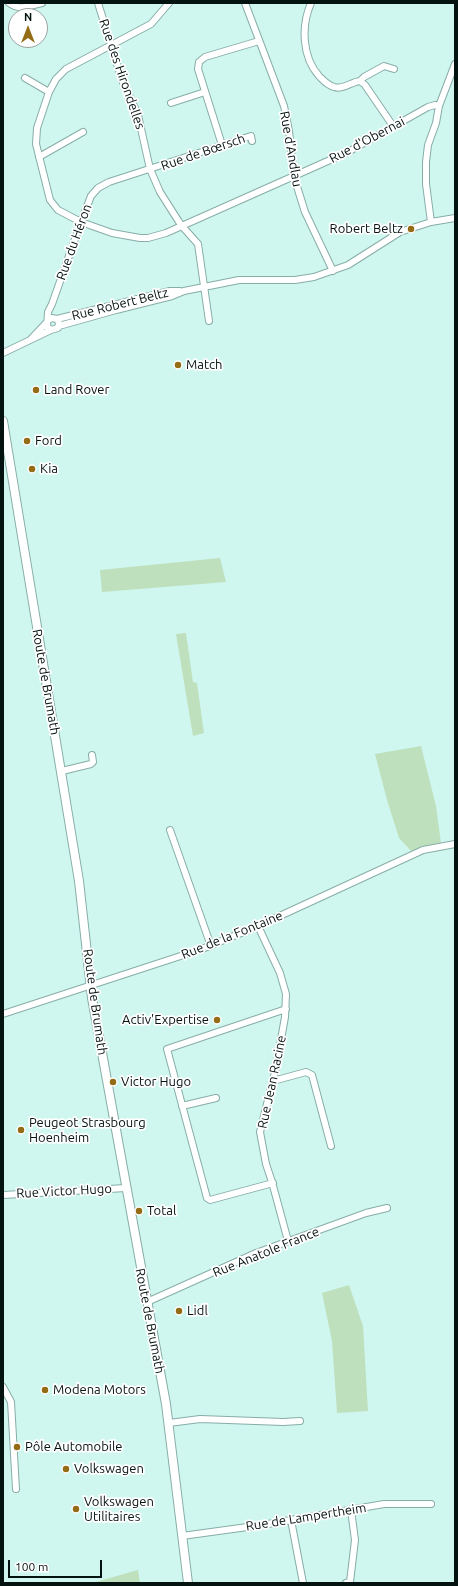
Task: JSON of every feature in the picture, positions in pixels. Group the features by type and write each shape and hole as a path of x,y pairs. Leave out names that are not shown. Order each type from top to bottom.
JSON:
{"main road":[{"name":"Route de Brumath","path":"3,421 37,632 62,771 81,894 88,974 168,1423 188,1583"}],"street":[{"path":"9,3 14,7 23,8 42,3"},
{"name":"Rue des Hirondelles","path":"98,3 122,80 138,115 150,169 160,192 182,225 198,244 209,321"},
{"name":"Rue d'Obernai","path":"169,3 151,24 66,69 56,79 49,92 37,128 36,144 39,157 50,200 58,210 81,222 112,233 140,238 148,238 166,233 348,152 428,107 435,105 439,106"},
{"name":"Rue d'Andlau","path":"245,3 284,106 289,130 294,177 305,212 333,271"},
{"path":"311,3 306,19 304,37 306,50 316,72 326,84 334,88 345,87 360,81 364,77 384,66 394,69"},
{"path":"222,145 198,69 199,62 205,57 259,41"},
{"path":"431,222 426,184 428,145 436,123 439,106 455,64"},
{"path":"25,78 49,92"},
{"path":"360,81 366,85 393,126"},
{"path":"171,103 205,92"},
{"path":"39,157 83,132"},
{"name":"Rue de Bœrsch","path":"150,169 251,136 252,141"},
{"name":"Rue du Héron","path":"47,321 48,309 52,304 81,222 92,196 98,188 109,182 150,169"},
{"name":"Rue Robert Beltz","path":"3,353 51,330 56,330 59,326 172,296 184,291 239,280 294,280 314,277 333,271 361,258 400,232 431,222 455,218"},
{"name":"Rue Robert Beltz","path":"31,339 47,321 56,318 170,291 184,291"},
{"path":"52,304 52,312 56,318"},
{"name":"Rue Robert Beltz","path":"56,318 59,326"},
{"path":"47,321 47,327 51,330"},
{"path":"62,771 91,764 93,762 92,755"},
{"path":"170,830 211,946"},
{"name":"Rue de la Fontaine","path":"3,1014 211,946 423,850 455,844"},
{"name":"Rue Jean Racine","path":"258,926 283,980 286,994 286,1008 274,1081 260,1132 266,1164 273,1183 288,1241"},
{"path":"273,1183 210,1200 207,1198 167,1049 286,1008"},
{"path":"274,1081 306,1072 312,1075 331,1146"},
{"path":"182,1106 216,1098"},
{"name":"Rue Victor Hugo","path":"3,1195 126,1188"},
{"name":"Rue Anatole France","path":"147,1302 256,1253 366,1212 387,1208"},
{"path":"3,1387 11,1402 16,1489"},
{"path":"168,1423 200,1420 300,1421"},
{"name":"Rue de Lampertheim","path":"182,1536 291,1520 384,1504 431,1504"},
{"path":"349,1583 355,1540 351,1510"},
{"path":"291,1520 303,1583"}],"green space":[{"path":"220,558 226,582 102,592 100,570"},
{"path":"186,633 193,682 197,683 204,733 193,736 176,634"},
{"path":"421,746 436,806 441,843 411,851 399,838 375,754"},
{"path":"349,1285 363,1326 368,1411 337,1413 332,1341 322,1293"},
{"path":"138,1570 140,1583 92,1583"}],"place":[{"name":"Robert Beltz","path":"411,229"},
{"name":"Match","path":"178,365"},
{"name":"Land Rover","path":"36,390"},
{"name":"Ford","path":"27,441"},
{"name":"Kia","path":"32,469"},
{"name":"Activ'Expertise","path":"217,1020"},
{"name":"Victor Hugo","path":"113,1082"},
{"name":"Peugeot Strasbourg Hoenheim","path":"21,1130"},
{"name":"Total","path":"139,1211"},
{"name":"Lidl","path":"179,1311"},
{"name":"Modena Motors","path":"45,1390"},
{"name":"Pôle Automobile","path":"17,1447"},
{"name":"Volkswagen","path":"66,1469"},
{"name":"Volkswagen Utilitaires","path":"76,1509"}]}
